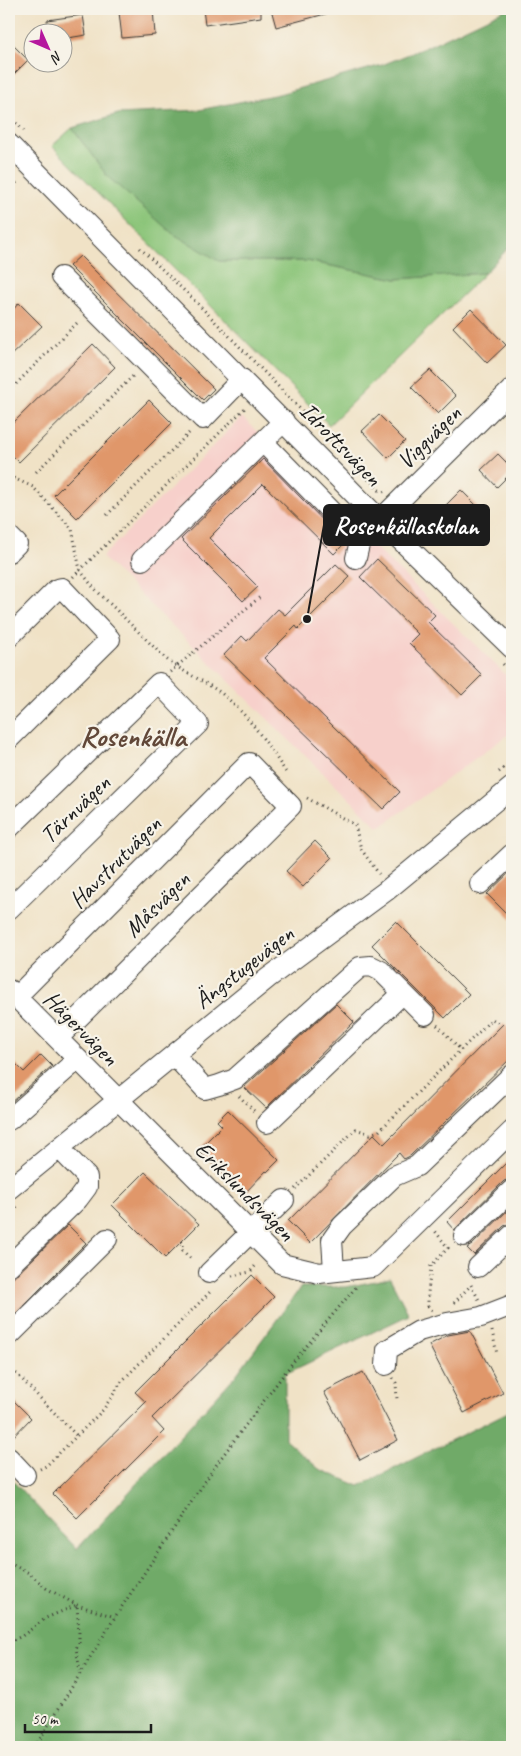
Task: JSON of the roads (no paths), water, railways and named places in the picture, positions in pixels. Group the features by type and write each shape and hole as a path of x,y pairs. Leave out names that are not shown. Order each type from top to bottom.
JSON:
{"street":[{"name":"Idrottsvägen","path":"9,144 380,520 512,646"},
{"path":"61,277 203,419 242,379"},
{"name":"Viggvägen","path":"380,520 512,389"},
{"path":"142,560 284,422"},
{"path":"263,442 360,541 356,558"},
{"path":"9,636 57,589 62,588 110,638 9,739"},
{"name":"Tärnvägen","path":"9,828 159,683 198,724 9,909"},
{"name":"Måsvägen","path":"58,1038 298,802 249,763"},
{"name":"Havstrutvägen","path":"12,994 249,763"},
{"name":"Ängstugevägen","path":"9,1189 268,978 386,890 512,787"},
{"path":"480,884 512,854"},
{"path":"174,1056 205,1089 235,1079 360,967 371,966 381,971 432,1021"},
{"path":"267,1123 403,993"},
{"name":"Hägervägen","path":"12,994 118,1100"},
{"path":"9,1120 78,1059"},
{"path":"334,1271 332,1240 342,1226 394,1176 417,1166 512,1074"},
{"name":"Erikslundsvägen","path":"118,1100 282,1264 319,1273 373,1267 512,1131"},
{"path":"9,1266 78,1199 87,1187 87,1176 59,1148"},
{"path":"464,1236 512,1190"},
{"path":"215,1280 251,1232 284,1200"},
{"path":"478,1267 512,1235"},
{"path":"9,1336 107,1239"},
{"path":"386,1365 387,1350 419,1331 447,1323 481,1317 512,1305"},
{"path":"9,1458 25,1475"}],"place":[{"name":"Rosenkällaskolan","path":"307,619"}],"district":[{"name":"Rosenkälla","path":"133,736"}]}
